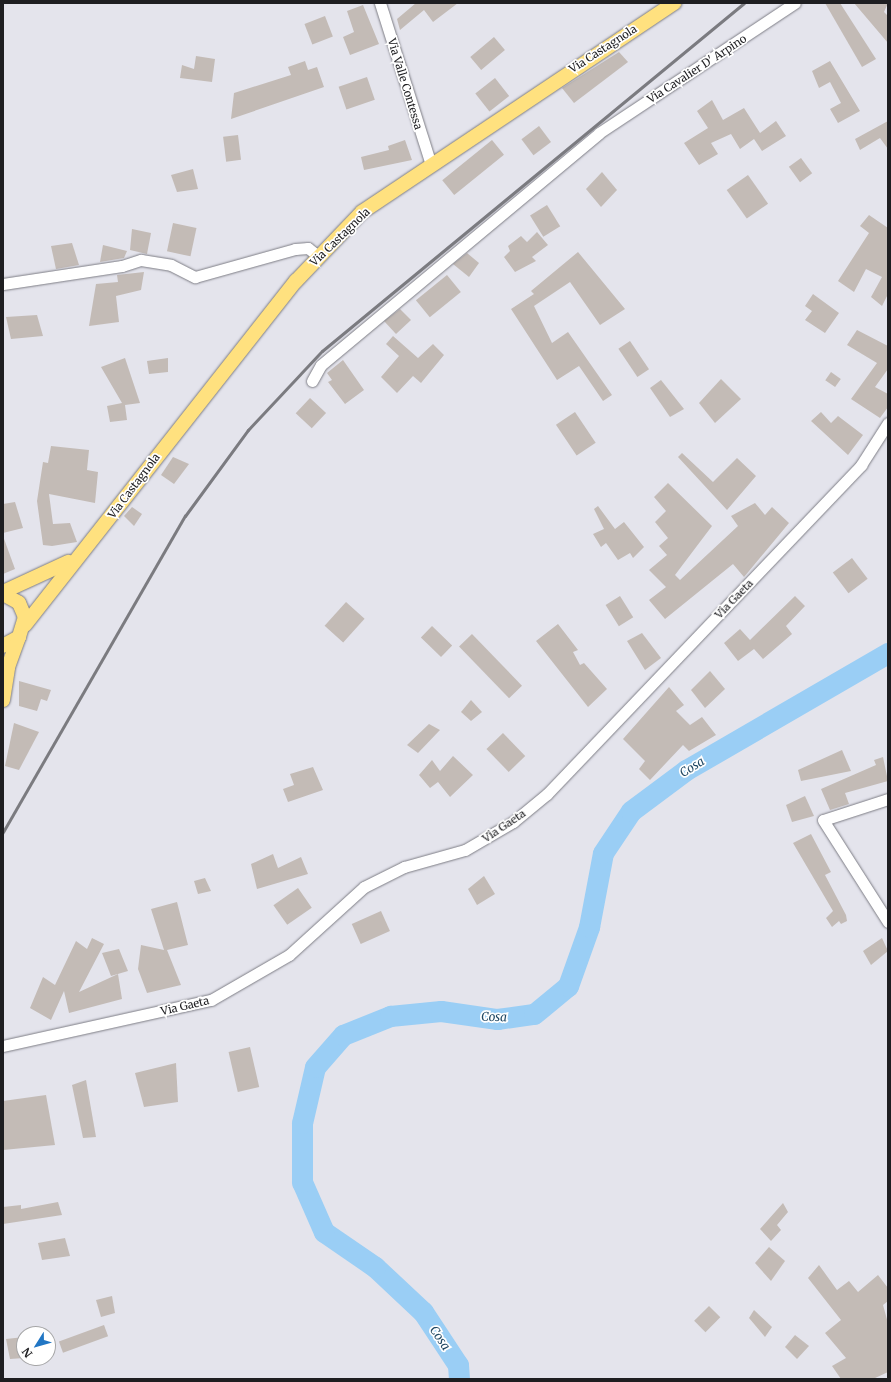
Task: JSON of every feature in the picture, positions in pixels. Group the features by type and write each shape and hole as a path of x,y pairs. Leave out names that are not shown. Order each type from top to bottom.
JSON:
{"main road":[{"name":"Via Castagnola","path":"22,631 195,405 319,257 362,212 674,3"},
{"path":"3,593 51,572 82,553"},
{"path":"3,593 19,603 22,631 8,667 3,700"},
{"path":"3,646 22,631"}],"street":[{"name":"Via Valle Contessa","path":"380,3 431,165"},
{"name":"Via Cavalier D' Arpino","path":"312,381 322,365 599,133 795,3"},
{"path":"3,284 117,267 140,260 171,265 196,277 295,249 308,248 319,257"},
{"name":"Via Gaeta","path":"3,1046 211,1000 289,954 364,887 404,868 465,850 513,822 547,794 861,465 888,423"},
{"path":"888,799 822,820 888,922"}],"building":[{"path":"416,3 458,3 433,22 424,10 400,30 397,19"},
{"path":"825,3 840,3 876,59 862,67"},
{"path":"854,3 888,3 884,12 888,16 888,43"},
{"path":"363,5 379,44 350,55 343,37 354,32 347,11"},
{"path":"325,16 333,37 312,44 304,24"},
{"path":"494,37 505,50 481,70 470,57"},
{"path":"619,52 628,62 574,103 562,88"},
{"path":"196,56 215,59 212,82 180,78 182,65 194,69"},
{"path":"305,61 308,70 317,67 324,87 231,119 234,93 291,75 288,67"},
{"path":"830,61 860,111 838,123 830,109 841,103 830,82 819,88 812,71"},
{"path":"367,77 375,100 346,109 339,87"},
{"path":"495,78 509,96 489,112 475,93"},
{"path":"712,100 723,120 744,108 760,133 776,121 786,136 762,151 754,139 740,149 731,134 711,143 718,154 699,165 684,143 708,128 697,111"},
{"path":"888,121 888,149 880,138 860,150 855,139"},
{"path":"539,126 551,142 533,155 521,139"},
{"path":"238,135 241,160 226,162 223,137"},
{"path":"405,140 412,160 364,170 361,157 389,150 388,146"},
{"path":"492,140 504,155 454,195 442,180"},
{"path":"801,158 812,173 800,182 789,167"},
{"path":"193,169 198,189 177,192 171,175"},
{"path":"602,172 617,190 601,207 586,189"},
{"path":"748,175 768,204 747,219 727,190"},
{"path":"547,205 560,226 543,237 530,216"},
{"path":"869,215 888,228 888,294 882,306 871,297 882,277 866,269 854,292 838,281 869,233 860,226"},
{"path":"173,223 196,228 190,256 167,251"},
{"path":"132,229 151,233 147,254 130,250"},
{"path":"537,232 548,245 532,257 536,261 515,272 504,257 510,251 508,246 521,236 527,242"},
{"path":"72,243 79,265 56,269 51,246"},
{"path":"103,245 127,251 124,258 100,262"},
{"path":"578,252 625,309 600,325 570,282 534,306 552,343 568,332 612,395 603,401 579,366 557,380 511,309 534,294 531,291"},
{"path":"467,253 479,263 469,277 453,264"},
{"path":"144,272 141,290 116,296 119,322 89,326 96,284 118,282 117,275"},
{"path":"447,275 461,292 430,317 416,300"},
{"path":"813,294 839,313 825,333 805,320 812,311 805,306"},
{"path":"400,309 411,320 396,334 384,321"},
{"path":"37,315 43,336 11,339 6,317"},
{"path":"857,330 888,346 888,369 875,387 888,394 888,407 880,418 851,399 877,363 847,345"},
{"path":"393,336 418,358 433,344 444,355 421,383 413,376 397,393 381,377 399,356 386,344"},
{"path":"630,341 649,369 637,377 618,349"},
{"path":"125,358 140,403 125,405 127,420 110,422 107,406 122,403 101,367"},
{"path":"168,358 168,372 149,374 147,361"},
{"path":"343,360 364,390 345,404 328,382 332,380 327,373"},
{"path":"831,372 841,379 835,387 825,380"},
{"path":"721,379 741,399 715,423 699,403"},
{"path":"661,380 684,409 670,417 650,388"},
{"path":"310,398 326,413 312,428 296,413"},
{"path":"575,412 596,443 577,456 556,425"},
{"path":"821,412 831,423 838,416 863,435 848,455 811,421"},
{"path":"51,446 89,450 87,470 98,472 95,503 49,494 53,524 70,523 77,542 52,546 43,545 37,501 43,462 48,463"},
{"path":"682,453 713,482 737,458 756,476 727,510 678,457"},
{"path":"173,457 189,464 174,484 161,475"},
{"path":"668,483 712,526 675,575 680,580 738,526 731,516 755,503 765,515 772,507 789,523 744,577 733,564 665,619 649,600 666,587 649,570 667,555 659,546 668,538 655,522 666,511 654,497"},
{"path":"15,502 23,528 3,533 3,504"},
{"path":"598,506 615,529 624,522 644,547 633,558 630,553 618,560 606,543 601,547 593,534 604,529 594,509"},
{"path":"132,507 142,514 134,526 124,516"},
{"path":"3,536 15,569 3,574"},
{"path":"852,558 868,579 848,593 833,572"},
{"path":"620,596 633,617 619,626 606,605"},
{"path":"795,596 805,606 786,626 792,634 763,659 754,649 738,661 724,643 740,629 750,640"},
{"path":"346,602 365,619 343,643 325,626"},
{"path":"558,624 578,650 573,652 580,665 584,663 607,689 588,707 536,641"},
{"path":"432,626 452,645 441,657 421,638"},
{"path":"642,633 661,658 645,670 627,641"},
{"path":"472,634 522,686 509,698 459,647"},
{"path":"710,671 725,689 705,708 691,690"},
{"path":"19,681 51,690 47,701 41,699 37,711 19,706"},
{"path":"669,687 684,705 676,711 690,725 702,717 716,735 689,751 683,745 650,780 639,769 645,761 623,739"},
{"path":"471,700 482,712 471,721 461,712"},
{"path":"14,723 39,732 19,770 5,766"},
{"path":"429,724 440,730 418,753 407,745"},
{"path":"503,733 525,756 509,772 486,749"},
{"path":"842,750 851,771 801,781 798,770"},
{"path":"453,756 473,775 450,797 438,782 430,788 419,775 432,760 440,771"},
{"path":"883,757 888,781 845,793 849,804 830,810 821,789 876,765 874,760"},
{"path":"313,767 323,790 288,802 283,789 294,785 290,774"},
{"path":"805,796 814,816 792,822 786,805"},
{"path":"811,834 831,872 825,875 846,915 847,921 841,924 839,921 832,927 826,918 833,911 793,843"},
{"path":"273,854 278,868 301,857 308,874 257,889 251,864"},
{"path":"484,876 495,894 477,905 468,889"},
{"path":"205,878 211,891 198,894 194,881"},
{"path":"298,888 312,908 287,925 273,905"},
{"path":"177,902 188,945 167,950 181,985 147,993 138,969 141,945 164,950 151,909"},
{"path":"381,911 390,931 361,944 352,924"},
{"path":"92,938 104,944 79,992 118,974 122,999 69,1013 64,991 51,1020 30,1008 43,977 55,985 76,941 87,949"},
{"path":"882,938 888,951 871,965 863,951"},
{"path":"119,949 128,971 111,976 102,953"},
{"path":"250,1047 259,1087 238,1092 229,1052"},
{"path":"176,1063 178,1102 144,1107 135,1073"},
{"path":"86,1080 96,1137 83,1138 72,1085"},
{"path":"46,1095 55,1145 3,1150 3,1101"},
{"path":"58,1202 62,1215 3,1224 3,1207 21,1205 21,1209"},
{"path":"783,1203 788,1212 777,1225 781,1230 771,1241 760,1229"},
{"path":"65,1238 70,1256 42,1260 38,1243"},
{"path":"769,1247 785,1261 771,1281 755,1263"},
{"path":"819,1265 837,1290 849,1281 858,1292 878,1275 888,1288 888,1301 883,1305 888,1323 888,1372 873,1379 841,1379 832,1366 846,1358 825,1333 841,1320 808,1278"},
{"path":"112,1296 115,1313 101,1317 96,1300"},
{"path":"709,1306 720,1317 705,1332 694,1321"},
{"path":"754,1310 772,1327 765,1337 749,1318"},
{"path":"104,1325 108,1336 63,1353 59,1341"},
{"path":"795,1335 809,1346 797,1359 785,1347"},
{"path":"16,1338 16,1359 10,1359 6,1339"}],"waterway":[{"name":"Cosa","path":"459,1379 458,1365 423,1312 375,1267 324,1232 302,1182 302,1123 315,1067 343,1035 390,1016 441,1011 497,1019 534,1014 568,986 589,927 603,853 631,811 686,770 888,653"}],"railway":[{"path":"3,832 185,516 248,430 322,351 744,3"}]}
